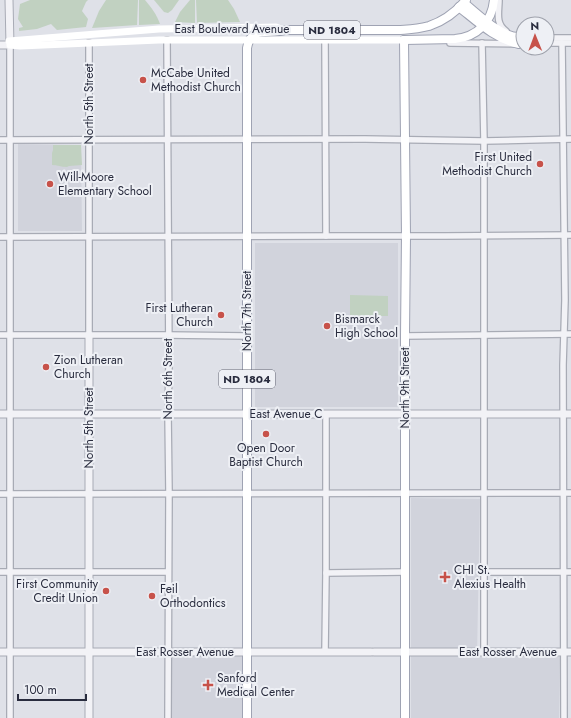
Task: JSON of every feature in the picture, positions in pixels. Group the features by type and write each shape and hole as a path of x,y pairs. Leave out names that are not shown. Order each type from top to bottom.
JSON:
{"main road":[{"path":"485,24 491,15 494,0"},
{"name":"East Boulevard Avenue","path":"9,43 115,32 168,29 261,27 276,27 284,30 412,29 427,26 446,18 463,3"},
{"path":"463,3 501,38 515,39"},
{"name":"East Boulevard Avenue","path":"9,43 20,46 167,40 451,39 467,37 475,33 485,24"},
{"name":"ND 1804","path":"249,40 260,32 284,30"},
{"path":"380,30 395,33 404,40"},
{"name":"North 7th Street","path":"247,718 246,236 247,48 249,40"},
{"name":"North 9th Street","path":"404,40 406,236 405,718"}],"street":[{"path":"9,0 10,718"},
{"path":"498,0 500,26 515,36"},
{"path":"555,38 571,38"},
{"name":"East Boulevard Avenue","path":"418,39 425,41 482,43 515,40"},
{"name":"North 6th Street","path":"167,40 169,493 168,718"},
{"path":"325,40 326,236"},
{"name":"East Boulevard Avenue","path":"0,43 9,43"},
{"name":"North 5th Street","path":"89,43 89,718"},
{"path":"482,43 484,141 485,414 484,652"},
{"path":"555,43 571,43"},
{"path":"562,43 565,300 564,334 567,414 563,572 567,652 564,718"},
{"path":"0,140 405,139 484,141 571,139"},
{"path":"0,237 571,235"},
{"path":"405,336 571,334"},
{"path":"0,335 247,336"},
{"name":"East Avenue C","path":"0,414 567,414"},
{"path":"325,652 326,414"},
{"path":"0,494 571,493"},
{"path":"0,572 168,572"},
{"path":"326,572 405,572"},
{"path":"484,572 571,572"},
{"name":"East Rosser Avenue","path":"0,652 567,652"}],"shaded area":[{"name":"Will-Moore Elementary School","path":"18,144 81,145 82,231 18,231"},
{"name":"Bismarck High School","path":"255,243 398,243 398,407 255,407"},
{"name":"CHI St. Alexius Health","path":"411,498 480,499 477,656 560,657 559,718 411,718"},
{"name":"Sanford Medical Center","path":"168,652 247,652 247,718 168,718"}],"green space":[{"path":"30,0 88,0 82,11 88,19 86,27 57,30 51,24 37,29 19,31 19,28 23,27 18,19 20,4"},
{"path":"106,0 138,0 137,25 92,28 99,11"},
{"path":"139,0 145,0 154,11 160,24 139,25"},
{"path":"154,0 179,0 168,13 164,12"},
{"path":"190,0 195,0 195,23 175,22 180,12"},
{"path":"196,0 228,0 240,22 197,23"},
{"path":"53,145 81,145 82,165 67,167 52,165"},
{"path":"350,295 388,296 388,316 350,316"}],"place":[{"name":"McCabe United Methodist Church","path":"143,80"},
{"name":"First United Methodist Church","path":"540,164"},
{"name":"Will-Moore Elementary School","path":"50,184"},
{"name":"First Lutheran Church","path":"221,315"},
{"name":"Bismarck High School","path":"327,326"},
{"name":"Zion Lutheran Church","path":"46,367"},
{"name":"Open Door Baptist Church","path":"266,434"},
{"name":"CHI St. Alexius Health","path":"445,577"},
{"name":"First Community Credit Union","path":"106,591"},
{"name":"Feil Orthodontics","path":"152,596"},
{"name":"Sanford Medical Center","path":"208,685"}]}
